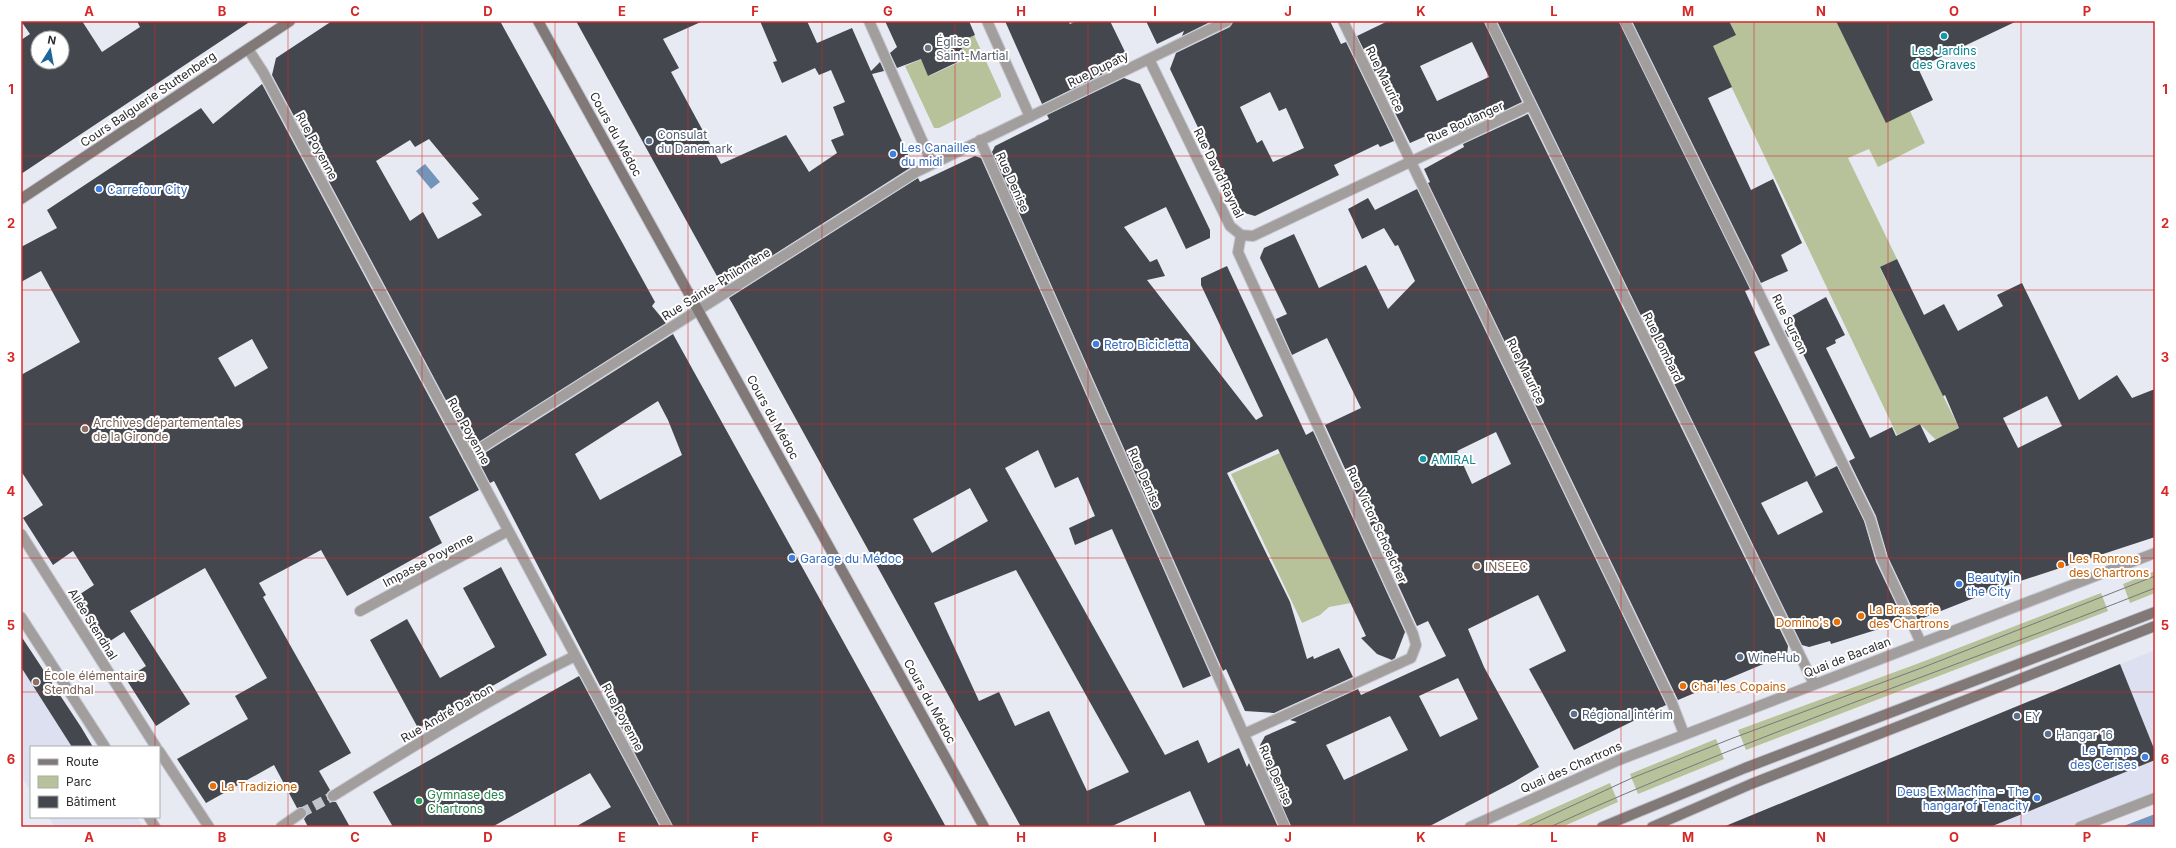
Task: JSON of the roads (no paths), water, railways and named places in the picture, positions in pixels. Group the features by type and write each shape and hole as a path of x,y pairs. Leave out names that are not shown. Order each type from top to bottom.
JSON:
{"main road":[{"name":"Cours Balguerie Stuttenberg","path":"21,200 290,21"},
{"name":"Cours du Médoc","path":"538,21 984,827"},
{"path":"1602,827 1696,787 2155,612"},
{"path":"1652,827 1702,804 2155,626"}],"street":[{"path":"869,21 932,163"},
{"path":"987,21 1030,117"},
{"name":"Rue Dupaty","path":"980,140 1227,21"},
{"name":"Rue Maurice","path":"1343,21 1672,703 1684,734"},
{"name":"Rue Lombard","path":"1490,21 1814,684"},
{"name":"Rue Surson","path":"1625,21 1870,519 1882,559 1921,643"},
{"name":"Rue Poyenne","path":"248,49 267,78 667,827"},
{"name":"Rue David Raynal","path":"1149,59 1230,226 1241,235 1253,236 1410,162"},
{"name":"Rue Boulanger","path":"1410,162 1531,105"},
{"name":"Rue Sainte-Philomène","path":"468,456 932,163 980,140"},
{"name":"Rue Denise","path":"980,140 1285,827"},
{"name":"Rue Victor Schoelcher","path":"1241,235 1238,252 1413,634 1416,645 1411,658 1244,734"},
{"name":"Impasse Poyenne","path":"360,611 508,531"},
{"name":"Allée Stendhal","path":"21,534 155,746"},
{"name":"Quai de Bacalan","path":"1684,734 2155,553"},
{"path":"21,617 103,746"},
{"name":"Rue André Darbon","path":"333,796 397,756 546,671 576,656"},
{"name":"Quai des Chartrons","path":"1470,827 1565,783 1684,734"},
{"path":"160,753 209,827"},
{"path":"2080,827 2155,798"},
{"path":"281,827 301,813"},
{"path":"150,818 155,827"}],"water":[{"path":"425,164 440,182 431,189 416,171"},
{"path":"2155,814 2155,827 2121,827"}],"tunnel":[{"path":"301,813 333,796"}],"tram line":[{"path":"1526,827 1632,778 1733,738 1924,667 2155,576"},
{"path":"1550,827 1699,763 2155,588"}],"place":[{"name":"Les Jardins des Graves","path":"1944,36"},
{"name":"Église Saint-Martial","path":"928,48"},
{"name":"Consulat du Danemark","path":"649,141"},
{"name":"Les Canailles du midi","path":"893,154"},
{"name":"Carrefour City","path":"99,189"},
{"name":"Retro Bicicletta","path":"1096,344"},
{"name":"Archives départementales de la Gironde","path":"85,429"},
{"name":"AMIRAL","path":"1423,459"},
{"name":"Garage du Médoc","path":"792,558"},
{"name":"Les Ronrons des Chartrons","path":"2061,565"},
{"name":"INSEEC","path":"1477,566"},
{"name":"Beauty in the City","path":"1959,584"},
{"name":"La Brasserie des Chartrons","path":"1861,616"},
{"name":"Domino's","path":"1837,622"},
{"name":"WineHub","path":"1740,657"},
{"name":"École élémentaire Stendhal","path":"36,682"},
{"name":"Chai les Copains","path":"1683,686"},
{"name":"Régional intérim","path":"1574,714"},
{"name":"EY","path":"2017,716"},
{"name":"Hangar 16","path":"2048,734"},
{"name":"Le Temps des Cerises","path":"2145,757"},
{"name":"La Tradizione","path":"213,786"},
{"name":"Deus Ex Machina - The hangar of Tenacity","path":"2037,798"},
{"name":"Gymnase des Chartrons","path":"419,801"}]}
